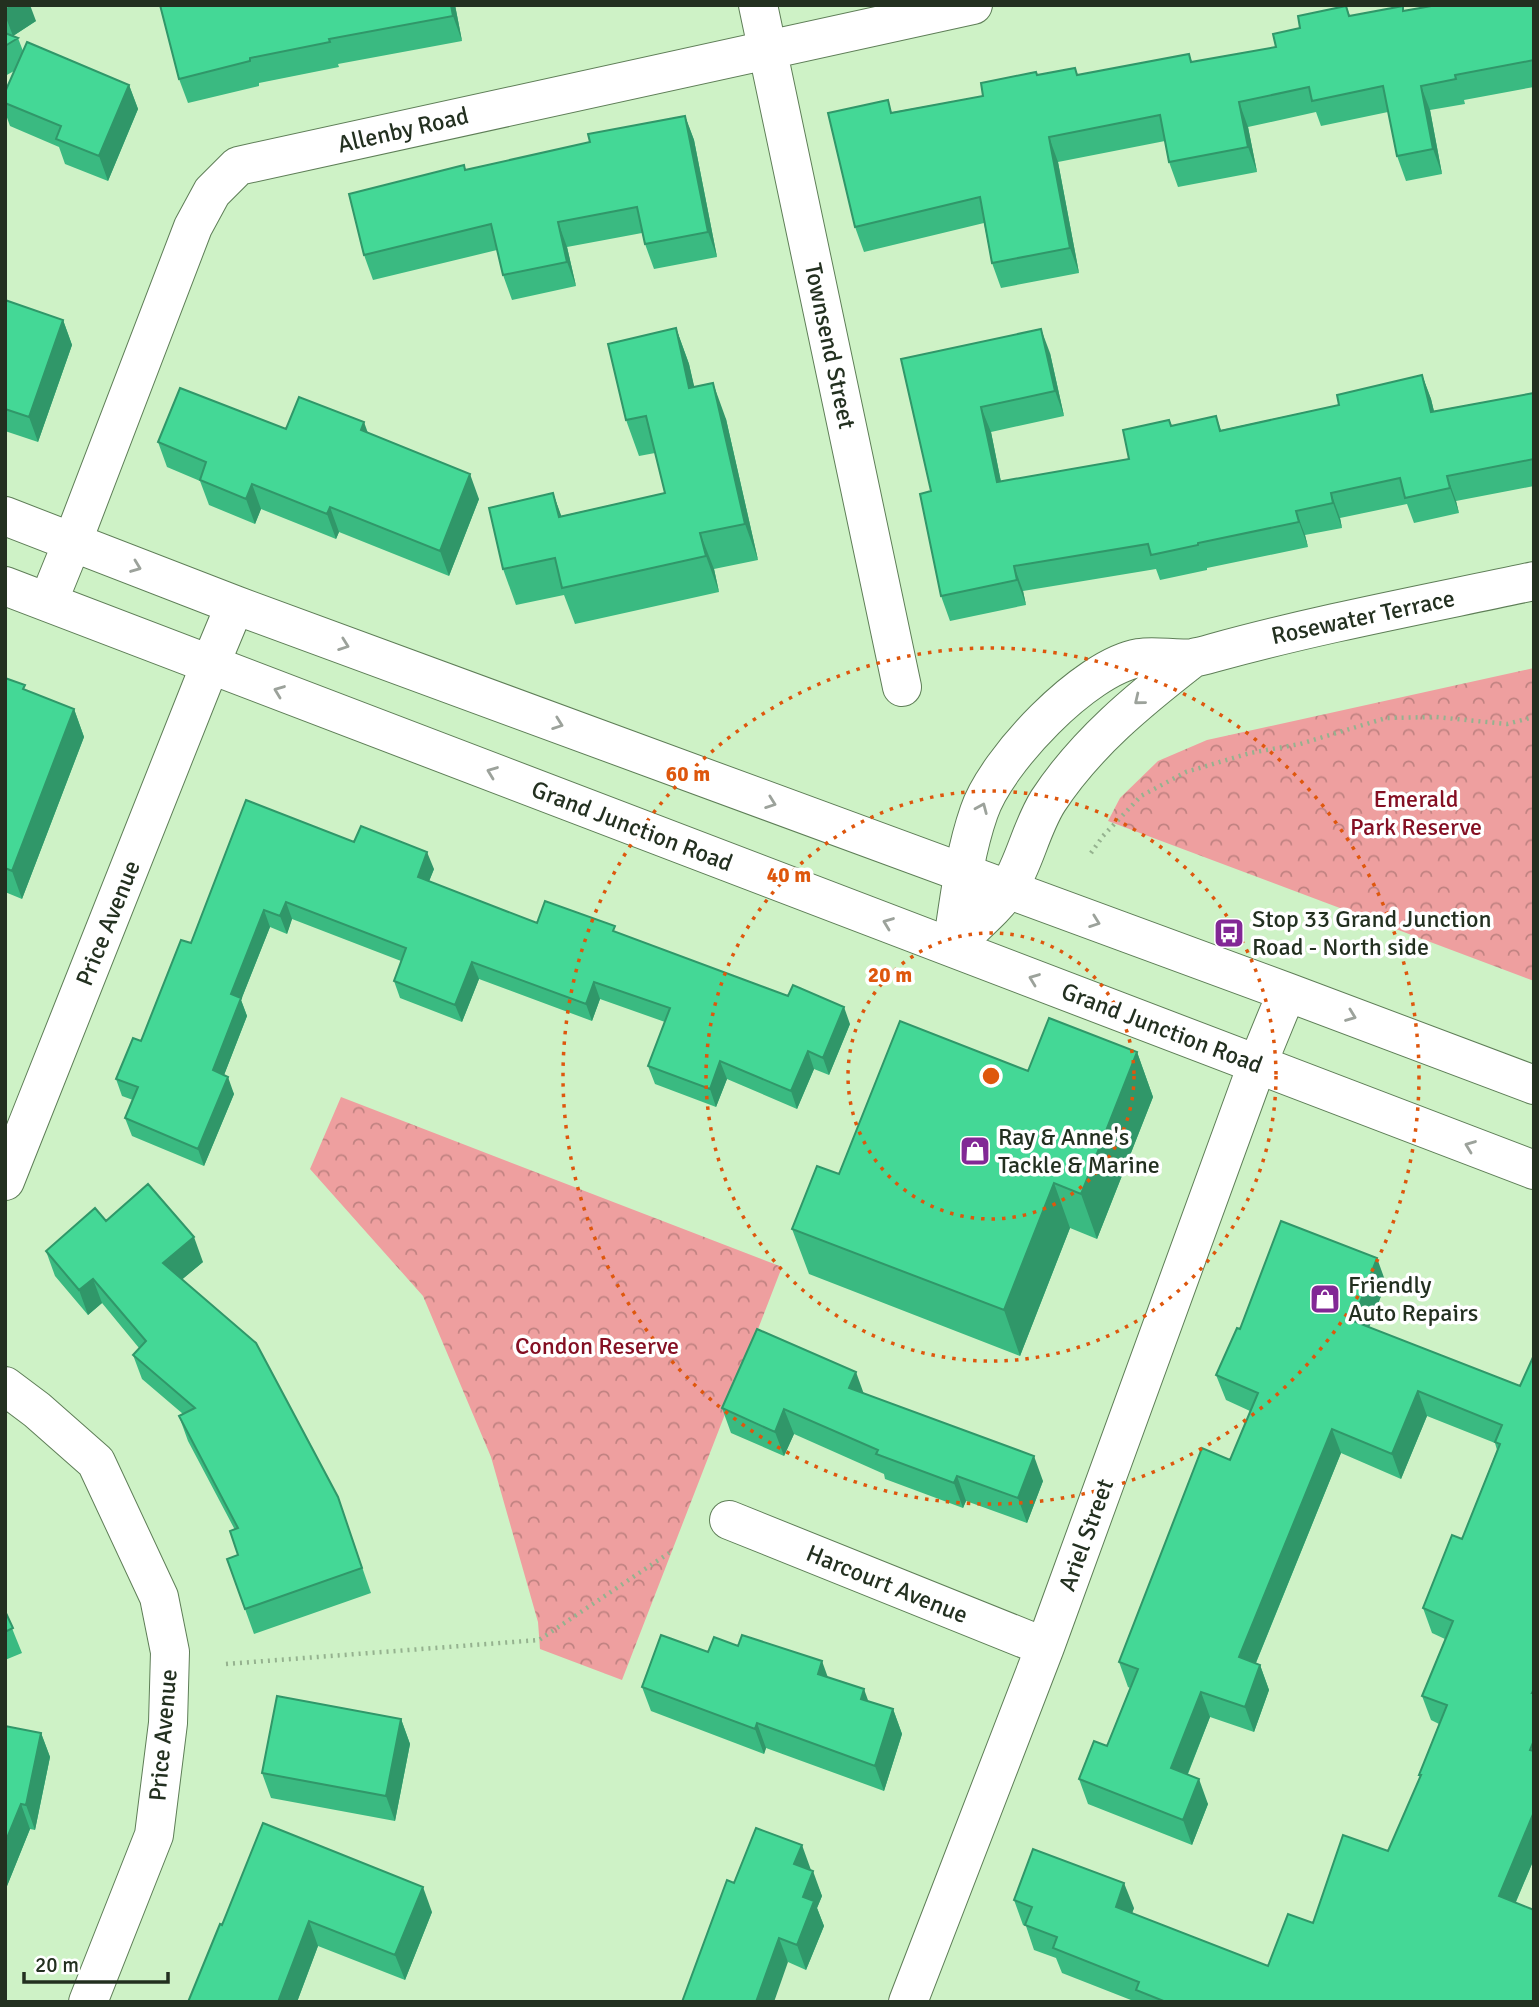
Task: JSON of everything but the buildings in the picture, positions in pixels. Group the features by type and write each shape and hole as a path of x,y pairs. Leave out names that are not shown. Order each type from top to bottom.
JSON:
{"main road":[{"name":"Townsend Street","path":"758,5 902,687"},
{"name":"Allenby Road","path":"48,602 193,227 212,192 238,166 973,5"},
{"path":"5,516 234,605 1534,1085"},
{"name":"Rosewater Terrace","path":"952,947 964,874 979,810 1005,766 1034,731 1071,695 1102,672 1138,658 1193,658 1281,634 1534,581"},
{"name":"Grand Junction Road","path":"5,586 1534,1170"},
{"name":"Price Avenue","path":"5,1181 234,605"},
{"name":"Rosewater Terrace","path":"952,947 1007,891 1047,803 1076,764 1134,704 1193,658"},
{"name":"Ariel Street","path":"908,2002 1045,1647 1287,992"},
{"name":"Price Avenue","path":"5,1387 37,1410 96,1462 159,1597 170,1653 168,1723 154,1835 88,2002"},
{"name":"Harcourt Avenue","path":"729,1520 1045,1647"}],"path":[{"path":"1091,853 1102,836 1141,796 1186,772 1250,753 1300,744 1386,718 1436,717 1507,724 1534,717"},
{"path":"226,1664 539,1640 669,1553"}],"green space":[{"name":"Emerald Park Reserve","path":"1534,668 1534,981 1108,821 1120,798 1158,761 1207,740"},
{"name":"Condon Reserve","path":"341,1097 782,1267 622,1680 540,1649 538,1622 491,1457 423,1296 310,1169"}],"place":[{"name":"Stop 33 Grand Junction Road - North side","path":"1229,933"},
{"name":"Ray & Anne's Tackle & Marine","path":"975,1151"},
{"name":"Friendly Auto Repairs","path":"1325,1299"}]}
